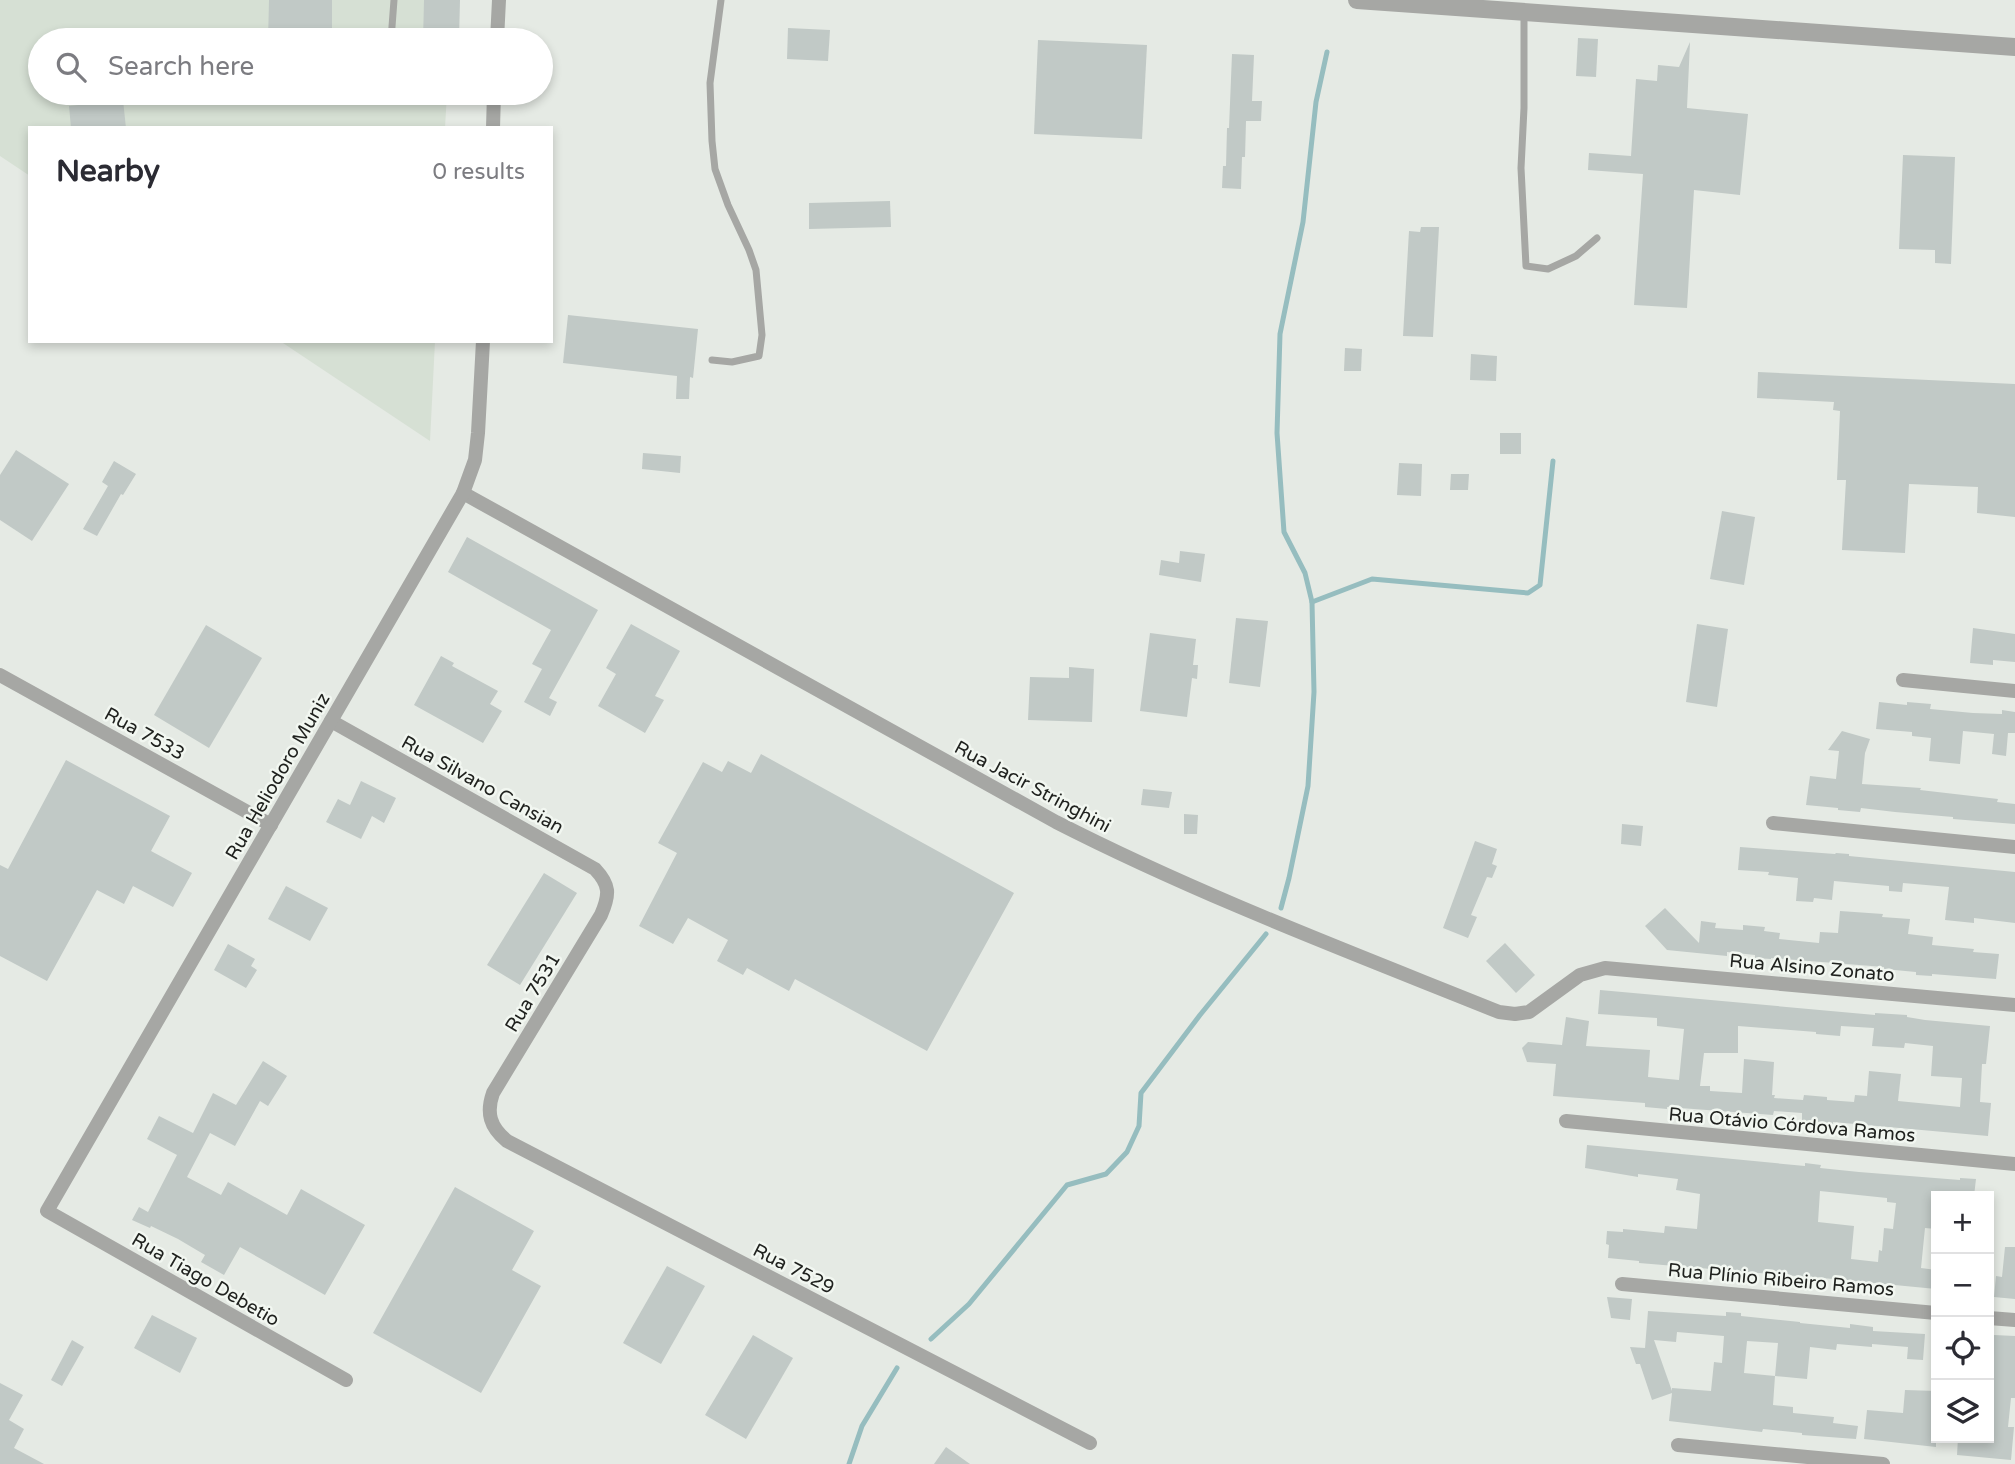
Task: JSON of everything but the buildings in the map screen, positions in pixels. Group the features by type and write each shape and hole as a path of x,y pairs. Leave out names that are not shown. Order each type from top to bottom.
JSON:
{"street":[{"path":"498,28 499,0"},
{"path":"1357,0 2015,47"},
{"path":"493,126 494,105"},
{"name":"Rua Heliodoro Muniz","path":"47,1210 463,493 477,447 483,343"},
{"name":"Rua Jacir Stringhini","path":"463,493 1056,822 1172,879 1227,902 1499,1012 1529,1012 1580,975 1605,968"},
{"name":"Rua 7533","path":"0,675 271,825"},
{"path":"1903,680 2015,691"},
{"name":"Rua Silvano Cansian","path":"331,721 594,869 603,878 608,889"},
{"path":"1773,823 2015,847"},
{"name":"Rua 7531","path":"489,1116 493,1093 601,915 608,889"},
{"name":"Rua Alsino Zonato","path":"1605,968 2015,1005"},
{"name":"Rua 7529","path":"489,1116 499,1134 507,1140 1090,1443"},
{"name":"Rua Otávio Córdova Ramos","path":"1566,1121 2015,1164"},
{"name":"Rua Tiago Debetio","path":"47,1210 346,1380"},
{"name":"Rua Plínio Ribeiro Ramos","path":"1622,1284 1931,1313"},
{"path":"1994,1318 2015,1320"},
{"path":"1678,1446 1756,1458 1883,1464"}],"lane":[{"path":"392,28 394,0"},
{"path":"712,360 732,362 759,356 762,335 756,270 715,169 710,83 721,0"},
{"path":"1524,12 1521,167 1526,266 1548,269 1576,256 1597,238"}],"shaded area":[{"path":"0,0 451,0 450,28 28,28 28,105 446,105 445,126 28,126 28,175 0,156"},
{"path":"283,343 435,343 430,441"}],"waterway":[{"path":"1281,908 1308,786 1314,692 1312,602 1305,573 1284,532 1277,433 1280,334 1303,222 1316,102 1327,52"},
{"path":"1312,602 1372,579 1528,593 1540,585 1553,461"},
{"path":"931,1339 969,1304 1067,1185 1106,1174 1127,1152 1139,1126 1141,1093 1266,934"},
{"path":"849,1464 862,1426 897,1368"}]}
